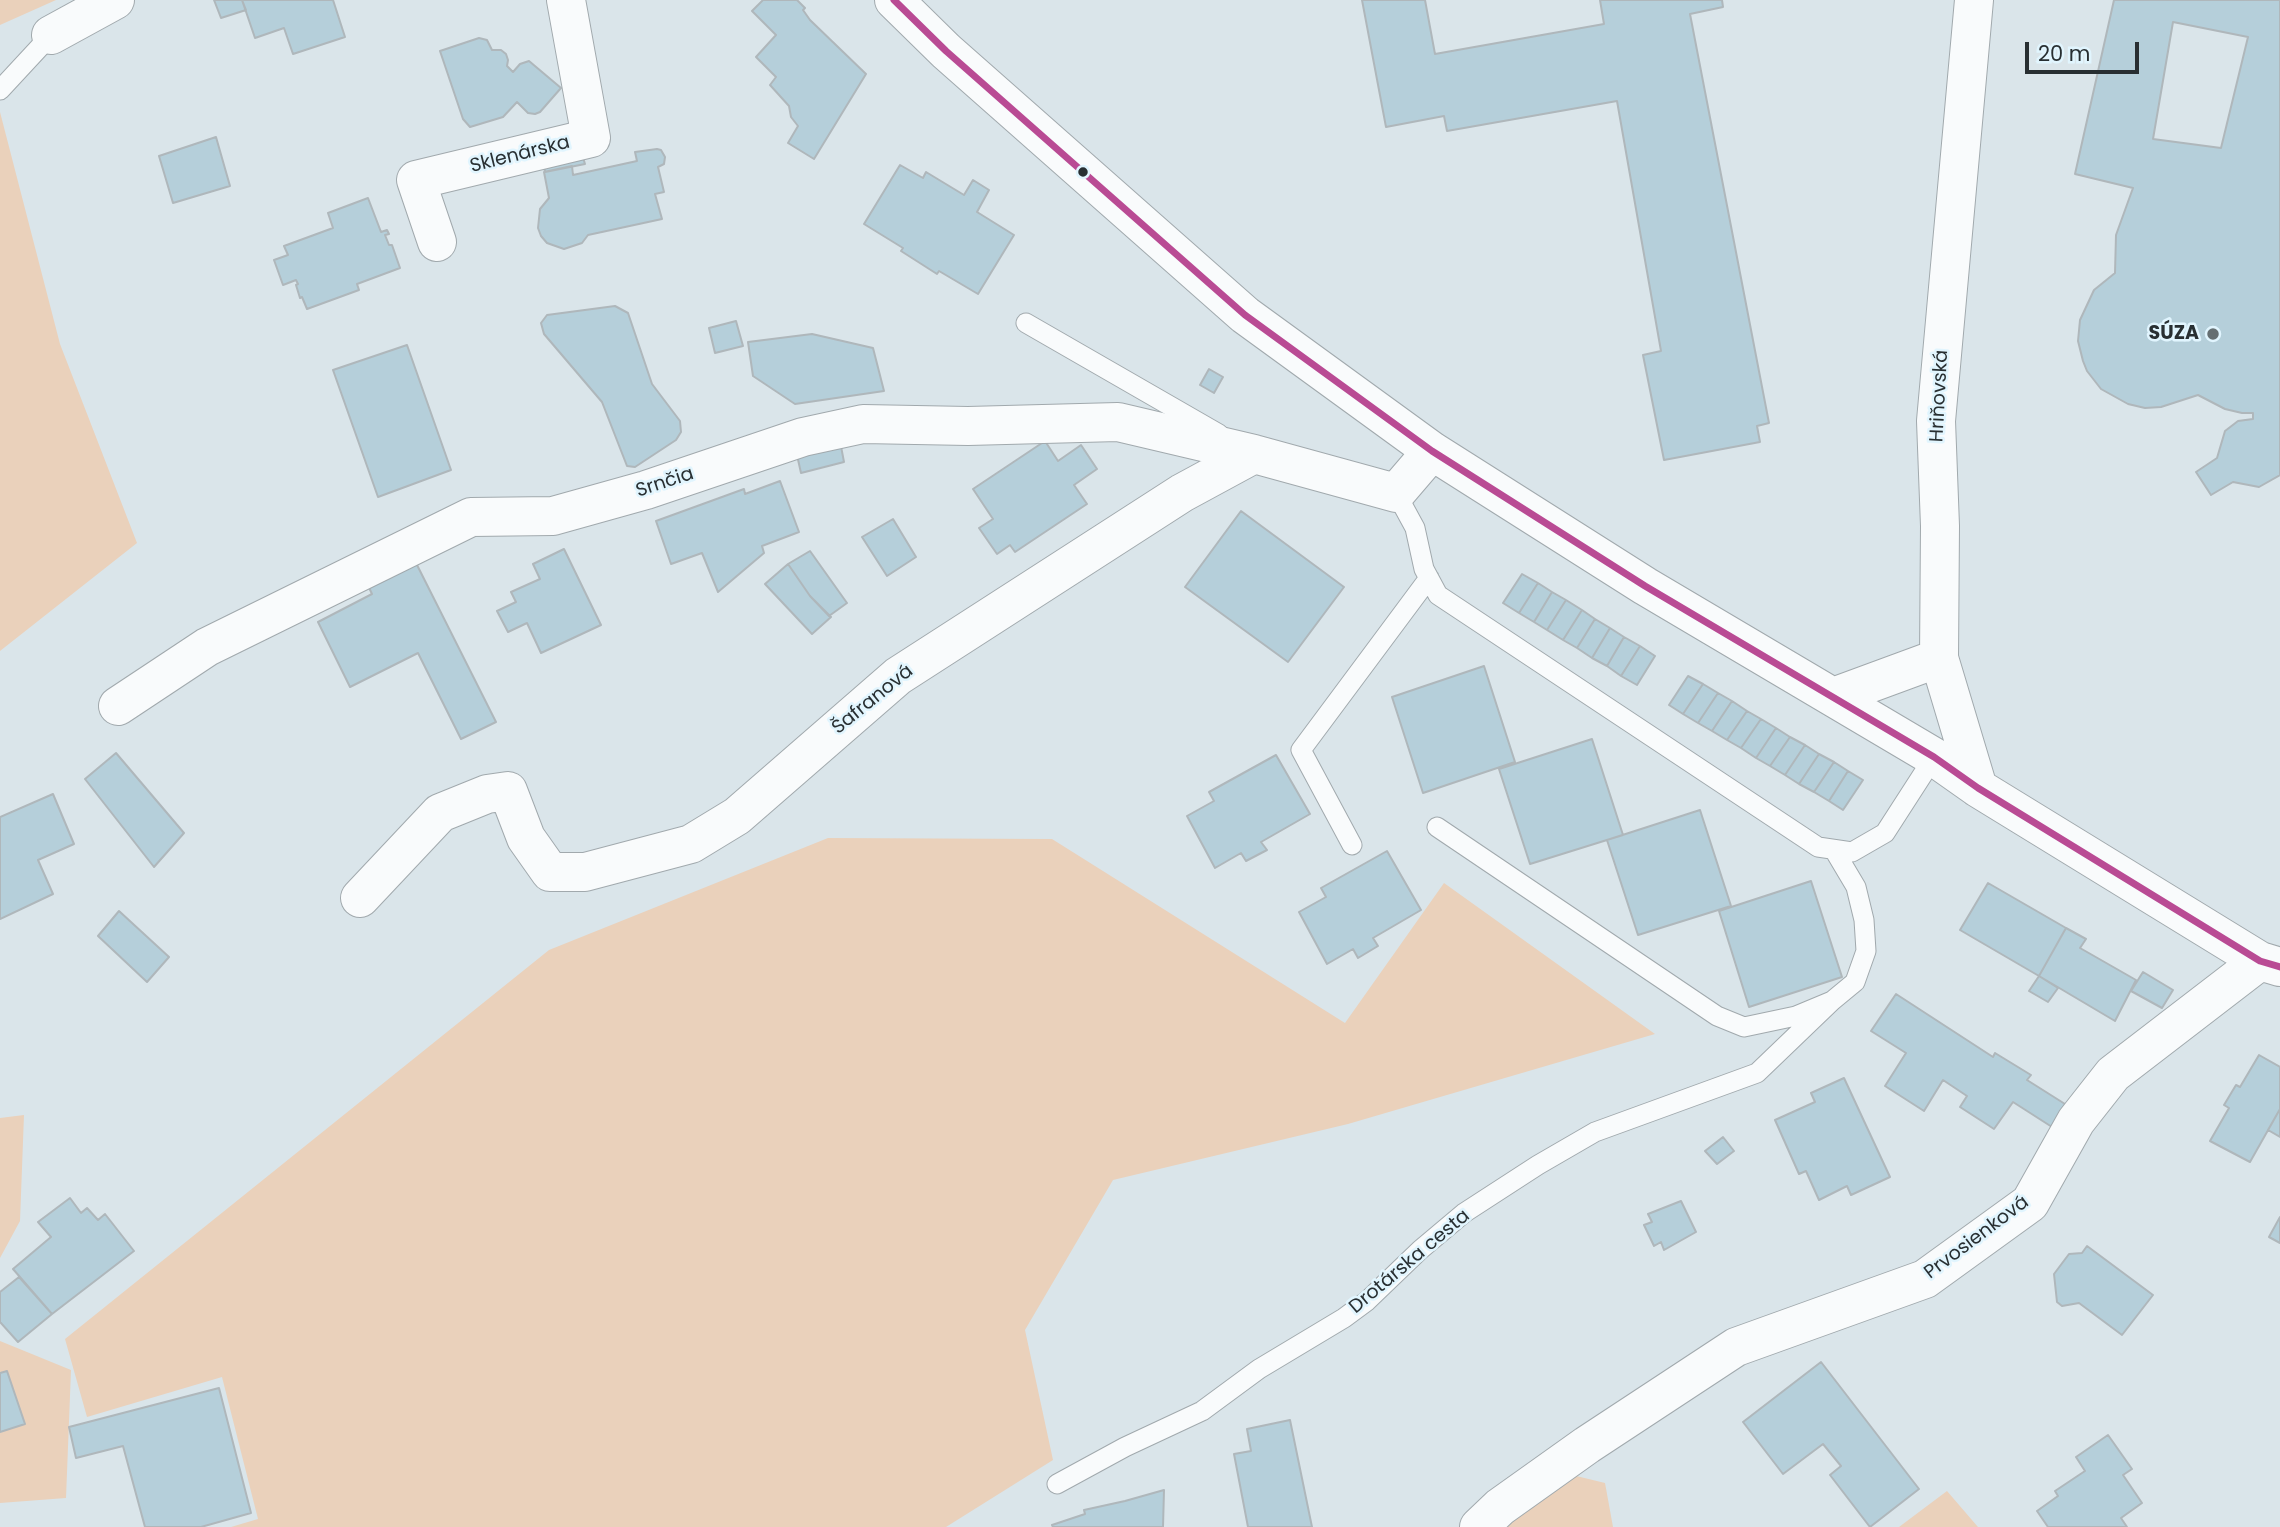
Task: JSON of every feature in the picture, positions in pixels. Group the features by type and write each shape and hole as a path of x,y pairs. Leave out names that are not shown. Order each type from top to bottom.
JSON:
{"street":[{"path":"51,35 115,0"},
{"name":"Sklenárska","path":"437,242 416,180 591,138 566,0"},
{"path":"894,0 946,51 1245,315 1432,451 1645,586 1934,757 1978,788 2270,964"},
{"name":"Hriňovská","path":"1974,0 1936,421 1940,526 1939,657 1978,788"},
{"name":"Srnčia","path":"118,706 208,647 471,517 554,516 646,491 803,436 863,424 968,426 1118,422 1254,454"},
{"path":"1254,454 1396,493 1432,451"},
{"name":"Šafranová","path":"360,898 440,813 487,794 508,791 526,838 550,872 586,872 691,844 737,816 898,676 1182,493 1254,454"},
{"path":"1833,697 1939,657"},
{"name":"Prvosienková","path":"1479,1527 1500,1507 1587,1445 1736,1346 1926,1279 2030,1203 2076,1121 2113,1074 2270,964"}],"lane":[{"path":"0,90 51,35"},
{"path":"1026,323 1254,454"},
{"path":"1396,493 1415,528 1424,569 1438,595 1818,847 1852,852 1885,833 1934,757"},
{"path":"1352,845 1301,750 1429,578"},
{"path":"1437,827 1717,1016 1744,1027 1796,1016 1832,1001"},
{"name":"Drotárska cesta","path":"1057,1484 1125,1447 1202,1411 1259,1369 1344,1318 1367,1301 1420,1250 1464,1213 1538,1165 1595,1132 1757,1073 1854,982 1866,951 1864,920 1856,887 1834,850"}],"shaded area":[{"path":"0,0 56,0 0,25"},
{"path":"0,112 60,344 137,543 0,651"},
{"path":"828,838 1052,839 1345,1023 1444,883 1655,1034 1348,1124 1113,1180 1025,1330 1053,1460 946,1527 231,1527 258,1519 222,1377 87,1417 65,1339 549,950"},
{"path":"24,1115 20,1221 0,1258 0,1118"},
{"path":"0,1341 71,1370 66,1498 0,1503"},
{"path":"1564,1473 1605,1483 1613,1527 1506,1527"},
{"path":"1947,1491 1978,1527 1899,1527"}],"building":[{"path":"214,0 242,0 246,10 221,18"},
{"path":"242,0 333,0 345,37 293,54 284,28 255,38"},
{"path":"763,0 797,0 805,8 803,10 810,20 866,74 814,159 788,143 798,126 791,117 789,106 770,85 776,77 756,57 776,35 752,11"},
{"path":"1362,0 1425,0 1435,54 1604,24 1600,0 1722,0 1723,7 1690,14 1769,423 1757,426 1760,442 1664,460 1643,355 1661,351 1617,101 1447,131 1444,116 1386,127"},
{"path":"2114,0 2280,0 2280,475 2259,487 2233,482 2211,495 2196,472 2217,458 2225,431 2238,421 2253,419 2253,413 2225,409 2198,395 2161,407 2145,408 2128,404 2101,389 2087,371 2078,341 2080,320 2094,290 2115,273 2116,235 2133,188 2075,174","holes":["2173,22 2248,37 2221,148 2153,139"]},
{"path":"479,38 487,40 492,50 501,50 506,54 507,66 513,72 520,64 529,61 561,88 540,112 528,113 517,102 503,117 470,127 463,119 440,51"},
{"path":"216,137 230,186 173,203 159,156"},
{"path":"661,150 665,157 664,164 658,167 664,192 655,194 662,219 588,235 582,243 564,249 547,243 541,236 538,228 540,209 549,198 544,172 572,166 573,175 637,161 635,152"},
{"path":"581,151 585,164 545,172 543,161"},
{"path":"900,165 923,178 926,172 964,195 973,180 989,190 977,212 1014,235 978,294 939,271 937,274 901,251 903,248 864,224"},
{"path":"368,198 381,232 387,230 389,234 385,235 389,245 392,245 400,268 357,284 359,290 307,309 302,297 300,298 296,280 283,285 274,260 288,255 284,246 333,228 328,213"},
{"path":"615,306 628,313 652,384 680,421 681,432 676,440 635,467 627,466 602,402 544,334 541,323 547,315"},
{"path":"736,321 743,346 715,353 709,328"},
{"path":"812,334 873,348 884,391 795,404 753,376 748,342"},
{"path":"407,345 451,470 378,497 333,370"},
{"path":"1209,369 1223,377 1214,393 1200,385"},
{"path":"839,436 844,462 801,473 795,446"},
{"path":"1045,441 1058,461 1081,445 1097,469 1074,485 1087,504 1015,552 1010,545 997,554 979,528 993,519 973,489"},
{"path":"780,481 799,532 762,546 764,553 718,592 702,553 671,564 656,521 744,489 745,494"},
{"path":"1241,511 1344,587 1288,662 1185,587"},
{"path":"893,519 916,557 887,576 862,537"},
{"path":"564,549 601,625 541,653 527,623 508,632 497,611 516,602 511,592 540,579 533,564"},
{"path":"810,551 847,603 829,616 810,596 788,564"},
{"path":"412,555 496,722 461,739 418,653 350,687 318,622 372,594 365,579"},
{"path":"788,564 810,596 831,617 812,634 765,584"},
{"path":"1522,574 1538,583 1519,613 1503,603"},
{"path":"1538,583 1552,592 1534,622 1519,613"},
{"path":"1552,592 1566,600 1547,630 1534,622"},
{"path":"1566,600 1582,610 1563,640 1547,630"},
{"path":"1582,610 1595,619 1577,648 1563,640"},
{"path":"1595,619 1610,628 1592,658 1577,648"},
{"path":"1610,628 1624,637 1607,666 1592,658"},
{"path":"1624,637 1640,646 1621,676 1607,666"},
{"path":"1640,646 1655,656 1637,685 1621,676"},
{"path":"1484,666 1515,762 1423,793 1392,697"},
{"path":"1688,676 1703,684 1683,714 1669,705"},
{"path":"1703,684 1718,693 1698,723 1683,714"},
{"path":"1718,693 1732,701 1712,731 1698,723"},
{"path":"1732,701 1747,711 1727,740 1712,731"},
{"path":"1747,711 1761,719 1741,748 1727,740"},
{"path":"1761,719 1776,728 1756,758 1741,748"},
{"path":"1776,728 1790,737 1770,766 1756,758"},
{"path":"1790,737 1805,745 1785,775 1770,766"},
{"path":"1592,739 1623,835 1530,864 1499,769"},
{"path":"1805,745 1819,754 1799,784 1785,775"},
{"path":"116,753 184,833 154,867 85,779"},
{"path":"1819,754 1834,762 1814,792 1799,784"},
{"path":"1276,755 1310,814 1261,842 1267,850 1246,861 1241,853 1215,868 1187,816 1214,801 1209,792"},
{"path":"1834,762 1848,771 1829,801 1814,792"},
{"path":"1848,771 1863,780 1843,810 1829,801"},
{"path":"53,794 74,844 38,860 53,894 0,919 0,817"},
{"path":"1700,810 1731,906 1638,935 1607,840"},
{"path":"1387,851 1421,910 1373,938 1378,946 1358,958 1353,949 1327,964 1299,912 1326,897 1321,888"},
{"path":"1811,881 1842,977 1749,1007 1719,911"},
{"path":"1988,883 2066,928 2039,976 1960,930"},
{"path":"119,911 169,957 147,982 98,936"},
{"path":"2066,928 2086,939 2080,948 2136,980 2115,1021 2039,976"},
{"path":"2143,972 2173,990 2162,1008 2131,991"},
{"path":"2039,976 2058,988 2048,1002 2029,991"},
{"path":"1896,994 1993,1057 1995,1053 2031,1075 2027,1080 2065,1104 2052,1127 2013,1102 1994,1129 1960,1107 1967,1096 1943,1080 1924,1111 1885,1086 1906,1053 1871,1031"},
{"path":"2259,1055 2280,1067 2280,1109 2250,1162 2210,1141 2229,1108 2224,1105 2236,1085 2240,1087"},
{"path":"1844,1078 1890,1177 1851,1195 1847,1186 1819,1200 1806,1171 1799,1174 1775,1120 1815,1102 1811,1093"},
{"path":"2280,1109 2280,1137 2268,1130"},
{"path":"1723,1137 1734,1151 1717,1164 1705,1151"},
{"path":"70,1198 81,1213 87,1208 98,1220 105,1214 134,1251 52,1314 13,1269 51,1237 38,1222"},
{"path":"1681,1201 1696,1232 1664,1250 1661,1242 1654,1246 1644,1225 1652,1222 1648,1214"},
{"path":"2280,1217 2280,1243 2269,1237"},
{"path":"2087,1246 2153,1295 2122,1335 2079,1303 2062,1306 2057,1302 2054,1274 2069,1254 2082,1253"},
{"path":"19,1277 52,1314 18,1342 0,1322 0,1292"},
{"path":"1821,1362 1919,1489 1870,1527 1830,1475 1841,1466 1823,1444 1783,1474 1743,1422"},
{"path":"7,1371 25,1424 0,1432 0,1373"},
{"path":"219,1388 251,1513 201,1527 145,1527 123,1446 76,1458 69,1427"},
{"path":"1290,1420 1312,1527 1248,1527 1234,1454 1251,1451 1247,1429"},
{"path":"2108,1435 2132,1469 2123,1475 2142,1503 2121,1518 2127,1527 2048,1527 2037,1511 2058,1496 2055,1491 2085,1471 2076,1457"},
{"path":"1164,1490 1163,1527 1052,1525 1085,1514 1084,1510"}],"transit line":[{"path":"894,0 946,51 1245,315 1432,451 1645,586 1934,757 1978,788 2260,961 2280,967"}],"place":[{"name":"SÚZA","path":"2213,334"}]}
